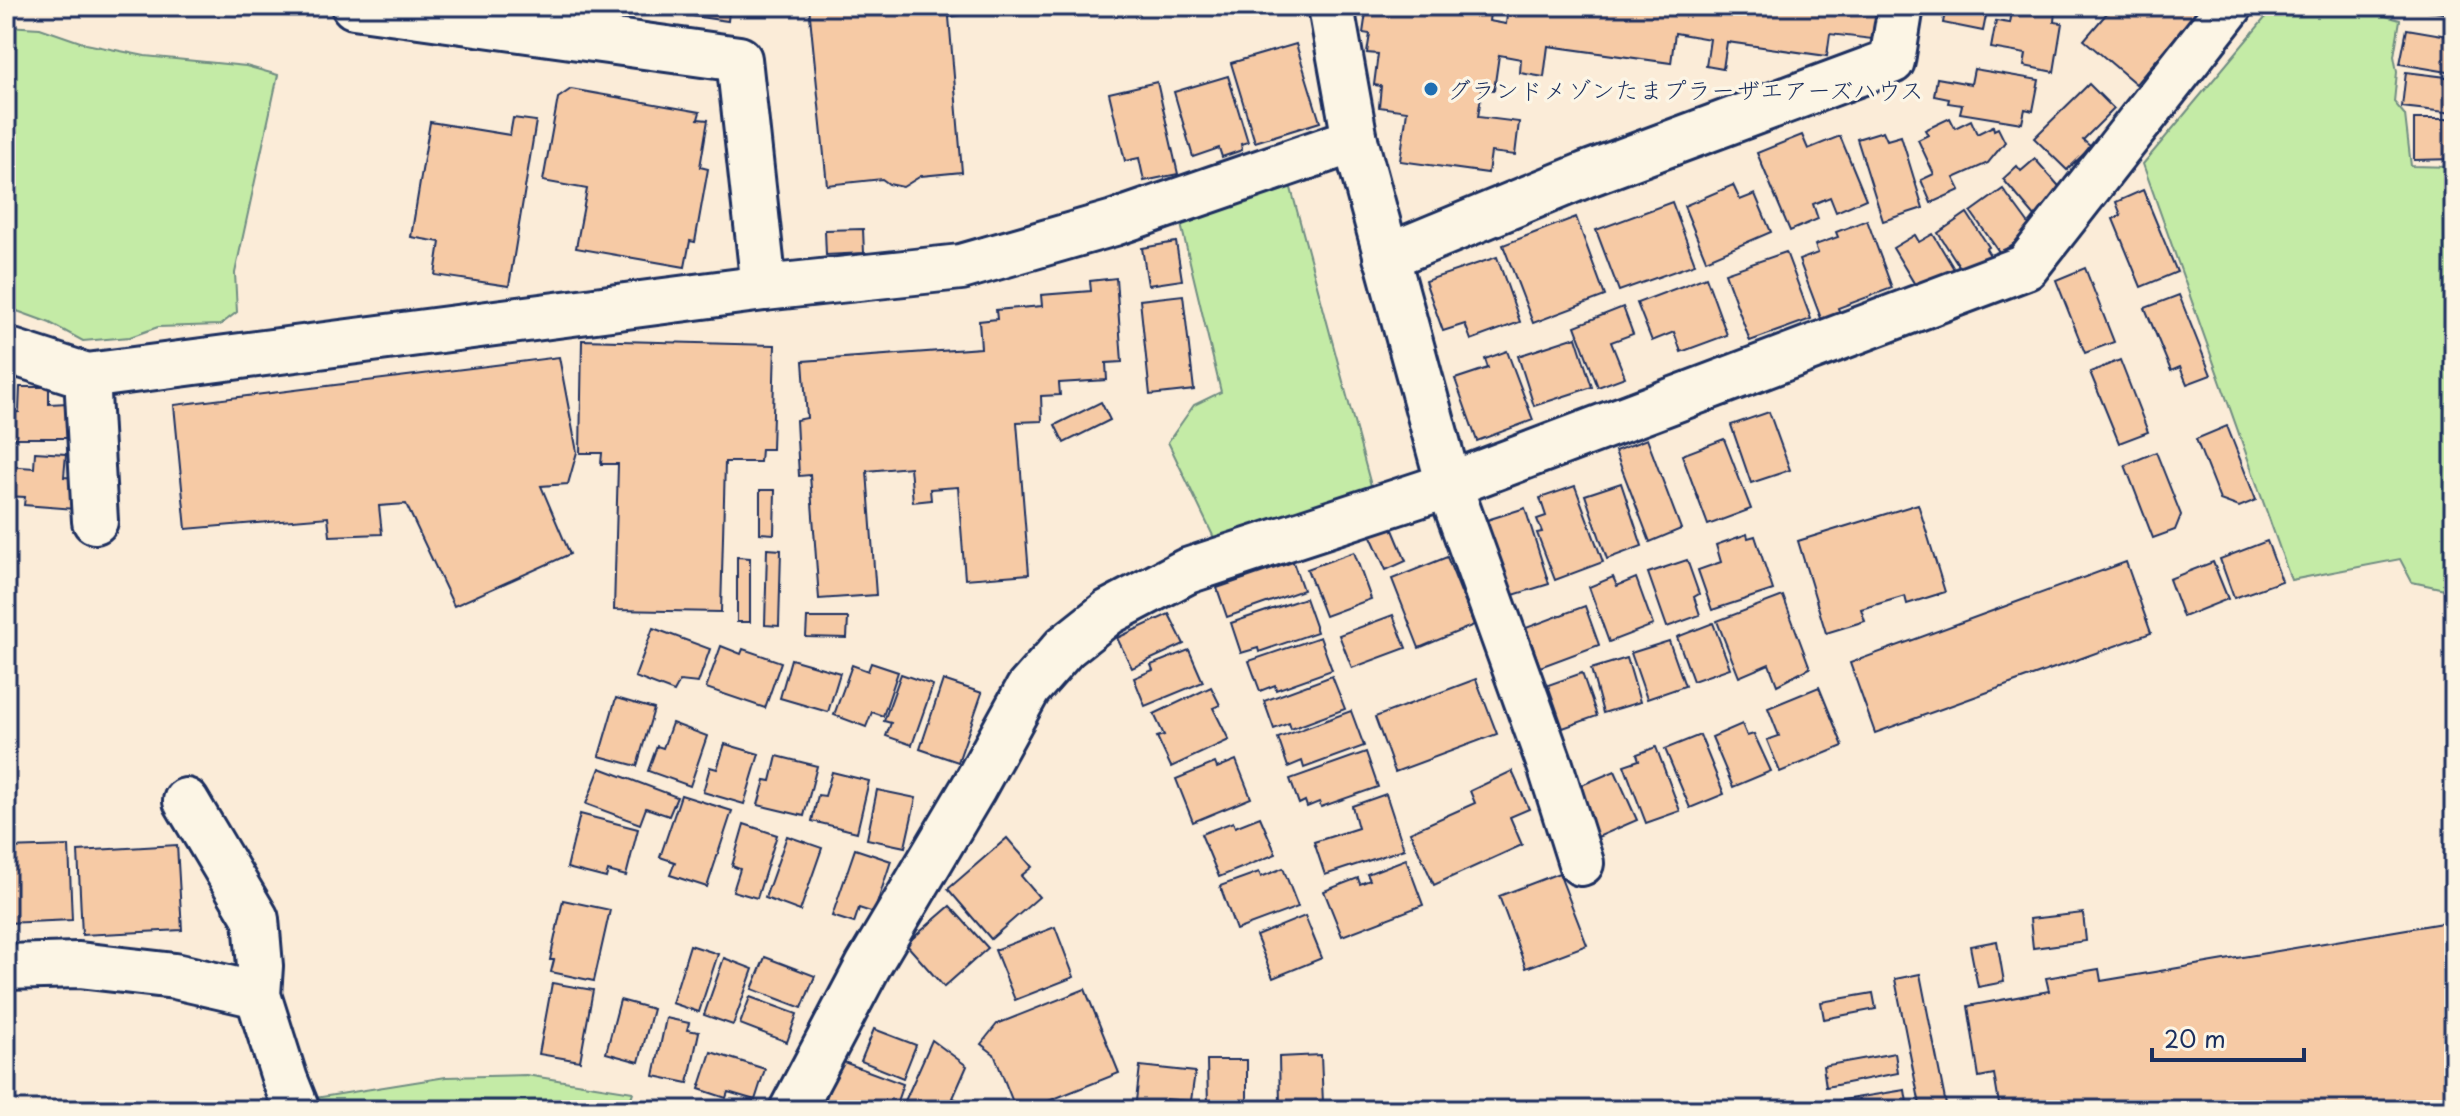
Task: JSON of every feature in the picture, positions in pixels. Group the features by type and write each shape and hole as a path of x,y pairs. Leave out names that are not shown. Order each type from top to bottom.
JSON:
{"street":[{"path":"354,6 739,59 764,288"},
{"path":"1386,257 1585,175 1892,61 1901,6"},
{"path":"792,1110 868,966 1028,689 1065,647 1109,612 1187,571 1449,485 2026,267 2230,6"},
{"path":"1331,7 1355,140 1449,485 1550,765 1581,863"},
{"path":"6,350 87,376 764,288 961,267 1114,223 1355,140"},
{"path":"87,376 95,521"},
{"path":"186,801 256,919 260,966 258,995 297,1110"},
{"path":"6,967 79,965 175,976 258,995"}],"green space":[{"path":"2275,6 2370,6 2382,15 2400,20 2394,56 2397,72 2394,102 2405,115 2411,166 2454,167 2454,591 2412,582 2400,559 2291,580 2143,164"},
{"path":"6,26 40,28 86,44 145,56 246,66 278,75 235,273 237,312 220,325 158,327 130,337 83,341 50,323 6,307"},
{"path":"1288,177 1373,493 1216,542 1168,442 1194,405 1221,392 1179,216"},
{"path":"526,1075 633,1092 627,1110 320,1110 315,1098 446,1077"}],"building":[{"path":"550,6 581,6 578,20 549,16"},
{"path":"623,6 735,6 734,13 729,12 728,21"},
{"path":"809,6 971,6 959,15 949,17 962,172 921,176 903,187 882,179 827,185"},
{"name":"グランドメゾンたまプラーザエアーズハウス","path":"1367,6 1491,6 1489,21 1506,24 1508,6 1877,6 1872,39 1830,34 1827,56 1727,42 1723,69 1706,66 1710,39 1675,33 1671,63 1548,46 1544,77 1520,73 1521,59 1499,55 1494,90 1482,89 1478,117 1519,122 1515,155 1491,152 1488,173 1400,161 1407,111 1379,107 1381,86 1374,85 1378,54 1367,53 1370,34 1363,33"},
{"path":"1946,6 1988,6 1983,31 1943,23"},
{"path":"2013,6 2055,11 2054,22 2062,23 2054,72 2024,66 2026,54 1991,48 1996,21 2010,23"},
{"path":"2113,6 2202,6 2136,84 2084,40"},
{"path":"2418,6 2454,6 2451,14 2417,10"},
{"path":"2407,29 2454,37 2454,73 2400,64"},
{"path":"1296,44 1320,122 1255,142 1231,63"},
{"path":"1974,69 2039,80 2033,111 2025,109 2022,123 1960,113 1962,105 1934,96 1937,78 1971,84"},
{"path":"2406,72 2454,78 2454,113 2402,107"},
{"path":"1228,76 1248,142 1241,144 1242,150 1222,157 1219,148 1193,157 1174,92"},
{"path":"1157,82 1178,174 1144,181 1139,158 1125,161 1109,93"},
{"path":"2089,84 2114,109 2083,140 2091,147 2067,170 2034,138"},
{"path":"571,89 700,112 698,119 708,120 700,167 708,169 695,242 690,241 685,267 576,248 587,189 543,181 558,98"},
{"path":"513,118 536,121 509,286 435,275 440,242 411,237 430,122 510,135"},
{"path":"1950,118 1955,128 1971,120 1977,134 1993,126 1994,130 1998,128 2005,142 1988,163 1954,178 1960,190 1931,203 1921,180 1934,174 1918,140 1928,135 1925,130"},
{"path":"2414,119 2454,119 2454,159 2414,160"},
{"path":"1883,131 1887,140 1901,136 1923,208 1883,221 1857,139"},
{"path":"1802,135 1808,149 1840,136 1866,199 1836,212 1830,197 1813,204 1818,219 1790,231 1757,153"},
{"path":"2035,159 2065,193 2036,218 2003,179 2017,166 2021,171"},
{"path":"1733,185 1740,200 1755,194 1771,232 1706,260 1684,206"},
{"path":"2003,189 2033,230 2000,253 1971,212"},
{"path":"2143,190 2177,272 2141,287 2113,219 2121,215 2116,202"},
{"path":"1672,202 1695,264 1619,291 1596,230"},
{"path":"1967,213 1989,247 1986,249 1993,260 1967,278 1938,233"},
{"path":"1576,217 1605,296 1533,323 1503,245"},
{"path":"1867,220 1892,288 1838,308 1840,314 1822,321 1799,260 1818,253 1815,245 1838,237 1836,232"},
{"path":"863,229 864,253 826,255 825,230"},
{"path":"1933,234 1954,269 1950,272 1954,279 1923,298 1893,248 1915,235 1919,242"},
{"path":"1176,242 1182,280 1148,285 1142,248"},
{"path":"1786,252 1811,319 1750,341 1725,273"},
{"path":"1497,257 1520,322 1471,340 1465,324 1443,331 1425,281"},
{"path":"2085,268 2114,342 2085,353 2056,280"},
{"path":"1706,277 1727,335 1681,352 1674,332 1652,341 1637,303"},
{"path":"1116,278 1122,362 1106,363 1107,380 1059,383 1060,395 1041,396 1042,421 1017,422 1029,574 965,579 958,487 930,489 931,500 913,502 910,467 867,471 876,595 819,599 810,475 799,476 796,420 807,418 803,361 981,348 979,321 997,319 996,310 1042,306 1041,295 1091,291 1090,281"},
{"path":"1183,295 1194,390 1150,395 1140,300"},
{"path":"2179,295 2211,375 2187,384 2180,367 2171,371 2145,308"},
{"path":"1623,307 1633,334 1611,342 1625,377 1598,387 1575,326"},
{"path":"1576,337 1592,387 1534,406 1518,356"},
{"path":"582,340 775,345 772,449 761,449 760,462 725,462 721,612 614,610 618,464 601,464 602,453 580,453"},
{"path":"1507,351 1533,420 1477,441 1455,379 1488,368 1485,359"},
{"path":"559,357 577,452 568,484 541,486 570,554 454,606 406,504 379,506 382,534 330,536 328,517 186,529 174,405"},
{"path":"2120,360 2148,432 2119,443 2090,372"},
{"path":"20,387 49,387 49,404 68,403 69,438 6,438 6,413 19,412"},
{"path":"1101,402 1110,420 1064,443 1055,425"},
{"path":"1769,412 1790,470 1751,483 1731,425"},
{"path":"2227,426 2256,500 2239,507 2220,500 2196,439"},
{"path":"1647,439 1681,529 1650,542 1615,451"},
{"path":"1724,439 1751,509 1708,525 1682,455"},
{"path":"35,452 66,454 64,477 78,478 75,509 24,505 25,497 6,496 7,466 34,468"},
{"path":"2156,452 2181,515 2175,530 2153,538 2125,465"},
{"path":"1621,483 1642,546 1607,559 1585,495"},
{"path":"1575,486 1603,562 1555,580 1537,533 1542,532 1537,519 1546,516 1540,498"},
{"path":"760,490 775,490 774,534 760,533"},
{"path":"1918,504 1945,592 1907,604 1905,596 1861,609 1865,621 1826,633 1798,541"},
{"path":"1525,508 1549,584 1510,596 1487,520"},
{"path":"1391,525 1406,561 1386,570 1370,534"},
{"path":"1747,534 1748,538 1755,536 1773,590 1712,610 1698,570 1721,562 1716,545"},
{"path":"2267,541 2282,581 2234,598 2220,559"},
{"path":"767,549 781,550 779,626 765,625"},
{"path":"1354,552 1371,599 1325,616 1307,569"},
{"path":"737,557 750,558 750,622 737,622"},
{"path":"1447,557 1474,625 1419,648 1392,579"},
{"path":"1687,560 1699,594 1694,597 1700,615 1667,627 1648,573"},
{"path":"1293,562 1303,590 1227,617 1217,588"},
{"path":"2126,562 2151,633 1875,733 1850,663"},
{"path":"2213,562 2228,599 2183,617 2169,579"},
{"path":"1613,577 1617,586 1636,578 1653,625 1609,642 1589,587"},
{"path":"1783,596 1810,668 1777,685 1769,664 1739,677 1717,621"},
{"path":"1305,598 1317,632 1259,652 1258,648 1241,653 1231,623"},
{"path":"1585,606 1599,645 1540,667 1526,628"},
{"path":"1169,614 1184,644 1132,668 1117,638"},
{"path":"1393,615 1406,648 1352,668 1339,635"},
{"path":"807,618 848,618 847,638 806,637"},
{"path":"1713,623 1730,668 1693,681 1677,637"},
{"path":"653,628 710,649 698,683 680,681 674,692 635,677"},
{"path":"1320,637 1332,670 1276,690 1275,685 1260,691 1249,661"},
{"path":"1669,641 1685,686 1647,699 1631,653"},
{"path":"721,646 741,654 743,649 781,662 765,708 706,688"},
{"path":"1189,650 1203,682 1145,706 1134,678 1153,670 1151,665"},
{"path":"1627,658 1640,702 1603,713 1591,669"},
{"path":"791,659 840,673 828,712 780,698"},
{"path":"871,663 898,672 883,716 872,712 866,727 834,715 852,665 868,671"},
{"path":"1582,673 1597,716 1563,728 1548,685"},
{"path":"901,674 933,685 912,745 886,736 891,723 884,721"},
{"path":"1332,676 1345,709 1291,729 1289,723 1274,729 1264,701"},
{"path":"1476,679 1497,734 1395,772 1375,717"},
{"path":"943,680 982,693 958,762 920,749"},
{"path":"1211,687 1220,705 1213,708 1229,740 1171,767 1157,737 1164,735 1154,714"},
{"path":"1819,687 1843,746 1780,772 1767,740 1779,736 1768,708"},
{"path":"616,698 654,709 637,766 599,756"},
{"path":"1351,711 1364,746 1304,768 1302,761 1288,767 1278,738"},
{"path":"672,723 707,736 690,786 648,771 657,746 663,748"},
{"path":"1742,724 1747,736 1754,734 1771,771 1733,787 1712,737"},
{"path":"1700,735 1724,794 1690,808 1665,749"},
{"path":"725,744 759,754 744,804 703,792 710,767 717,769"},
{"path":"1656,747 1680,811 1646,823 1624,765 1639,760 1637,754"},
{"path":"1366,752 1378,787 1321,807 1319,802 1307,807 1305,801 1299,804 1290,779"},
{"path":"777,756 817,766 804,816 758,805 765,780 771,781"},
{"path":"1236,760 1251,798 1193,822 1176,779 1215,763 1217,768"},
{"path":"600,768 677,797 669,816 646,808 640,824 586,804"},
{"path":"1512,771 1529,809 1510,817 1522,845 1434,885 1410,832 1475,803 1470,791"},
{"path":"1615,771 1637,820 1598,837 1577,787"},
{"path":"832,772 869,781 857,832 812,821 818,795 825,796"},
{"path":"877,790 916,798 905,847 867,839"},
{"path":"1386,794 1404,849 1325,875 1314,842 1358,828 1352,806"},
{"path":"681,795 732,811 707,887 670,875 675,862 660,857"},
{"path":"580,814 638,829 626,876 608,871 606,878 567,868"},
{"path":"1260,817 1276,854 1219,877 1201,834 1233,822 1235,827"},
{"path":"744,824 777,835 757,898 733,891 740,869 732,866"},
{"path":"787,836 822,848 800,911 765,898"},
{"path":"1007,838 1032,867 1021,876 1039,897 991,939 948,889"},
{"path":"177,845 182,930 82,935 78,851"},
{"path":"69,846 72,920 6,923 6,848"},
{"path":"855,849 891,861 874,913 859,908 854,923 832,916"},
{"path":"1406,859 1423,905 1342,936 1324,891 1358,878 1360,884 1370,880 1367,874"},
{"path":"1283,868 1298,907 1236,930 1220,886 1259,872 1261,877"},
{"path":"1559,873 1587,945 1526,968 1499,896"},
{"path":"563,900 610,910 594,981 551,972 554,960 550,960"},
{"path":"950,906 988,948 944,987 906,944"},
{"path":"2083,913 2086,941 2033,948 2030,919"},
{"path":"1305,916 1322,958 1273,978 1256,936"},
{"path":"2454,921 2454,1110 2000,1110 1994,1074 1979,1077 1968,1006 2049,991 2046,978 2099,969 2101,981"},
{"path":"1055,927 1074,977 1015,1000 995,950"},
{"path":"1997,941 2004,982 1978,987 1970,946"},
{"path":"690,945 718,954 699,1012 672,1003"},
{"path":"765,957 815,976 802,1008 752,989"},
{"path":"724,958 753,969 733,1025 704,1015"},
{"path":"1920,974 1947,1110 1921,1110 1895,979"},
{"path":"552,983 593,990 580,1061 539,1054"},
{"path":"1085,989 1119,1073 1026,1110 1016,1110 994,1054 981,1044 997,1024"},
{"path":"1873,993 1876,1009 1824,1019 1821,1002"},
{"path":"750,997 797,1014 787,1042 740,1024"},
{"path":"620,1000 653,1009 639,1062 606,1053"},
{"path":"666,1018 689,1023 687,1030 699,1032 688,1083 654,1076"},
{"path":"874,1029 916,1045 903,1078 861,1061"},
{"path":"932,1040 967,1066 953,1098 978,1110 901,1110"},
{"path":"711,1052 765,1069 755,1100 728,1092 726,1098 699,1089"},
{"path":"1895,1053 1898,1073 1826,1087 1823,1066"},
{"path":"1321,1055 1323,1103 1280,1104 1279,1057"},
{"path":"1207,1060 1247,1060 1247,1105 1208,1106"},
{"path":"841,1061 903,1084 894,1110 822,1108"},
{"path":"1140,1066 1195,1072 1191,1101 1166,1099 1165,1110 1135,1110"},
{"path":"1905,1090 1908,1109 1831,1110 1830,1102"}],"place":[{"name":"グランドメゾンたまプラーザエアーズハウス","path":"1431,89"}]}
